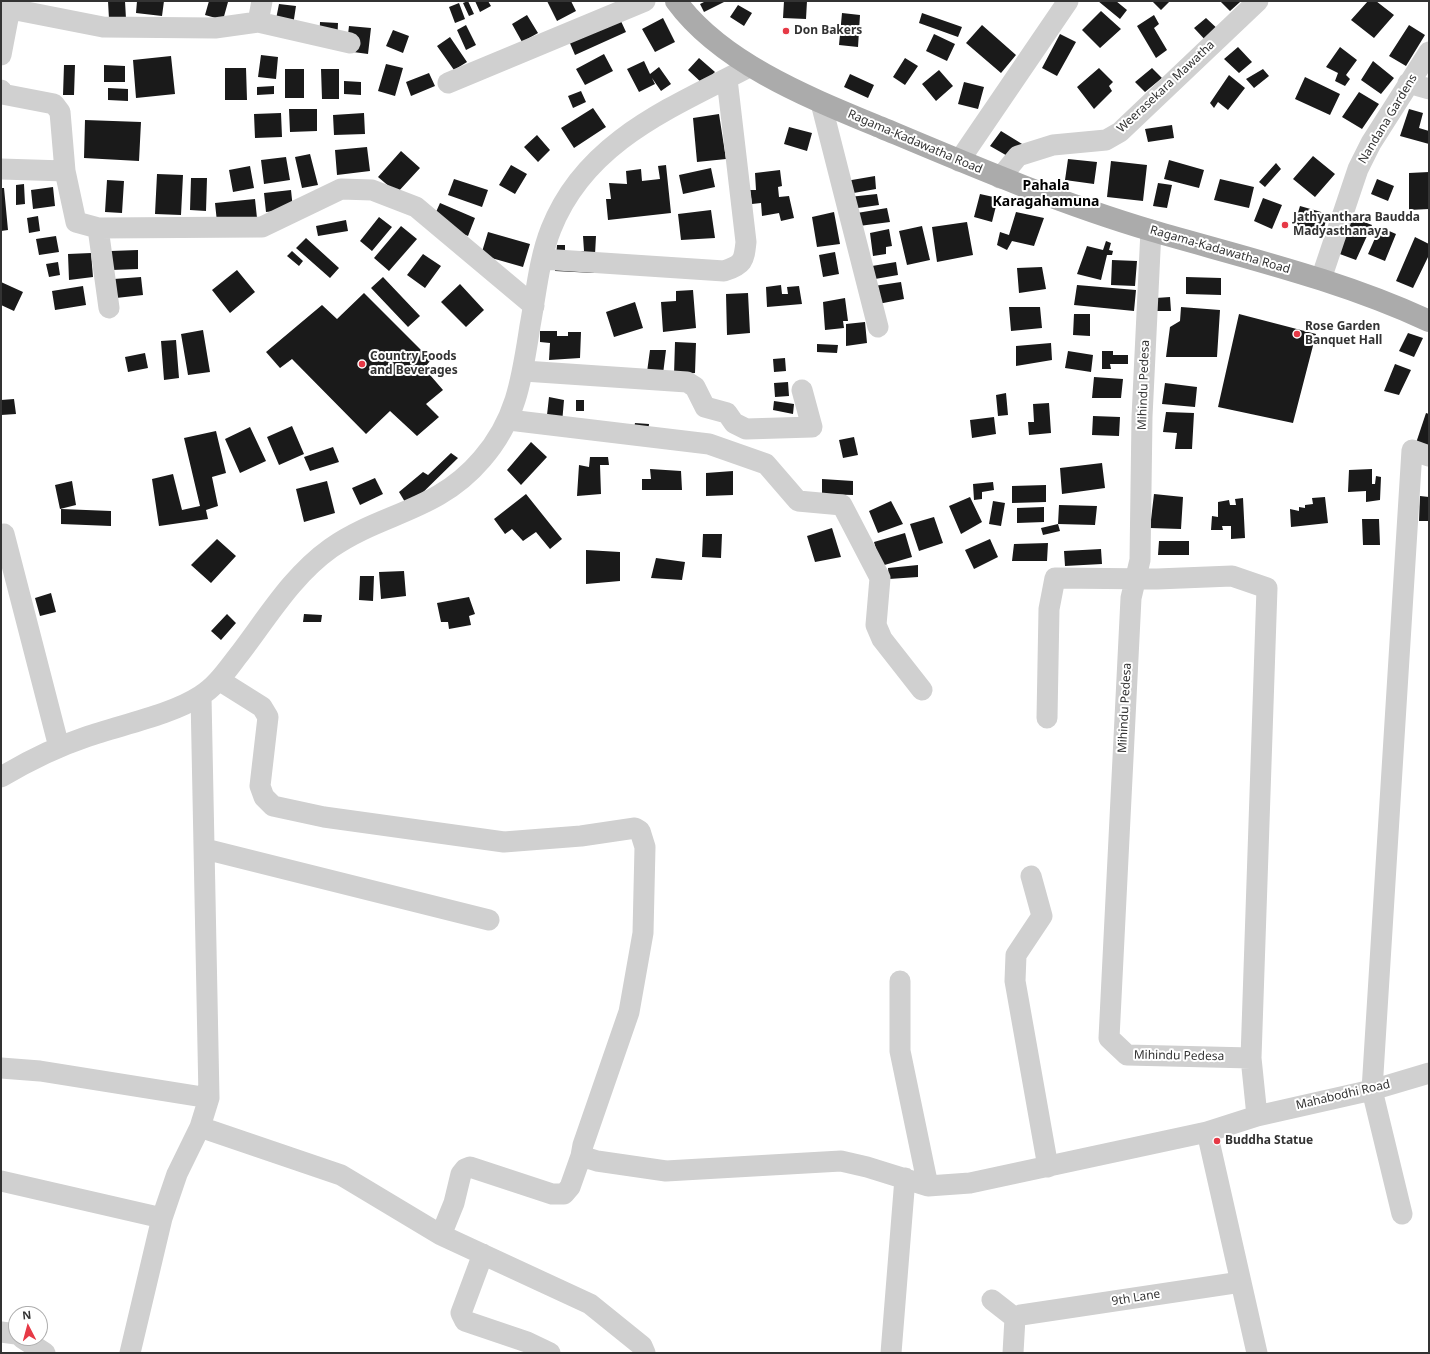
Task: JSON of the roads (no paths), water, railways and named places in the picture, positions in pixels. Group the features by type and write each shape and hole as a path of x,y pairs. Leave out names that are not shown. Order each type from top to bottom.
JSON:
{"main road":[{"name":"Ragama-Kadawatha Road","path":"676,1 697,26 720,46 752,66 821,103 1000,178 1151,230 1320,279 1429,321"}],"street":[{"path":"258,22 262,1"},
{"path":"448,83 645,1"},
{"path":"959,161 1068,1"},
{"name":"Weerasekara Mawatha","path":"1000,178 1018,156 1053,145 1106,140 1120,132 1258,1"},
{"path":"1,55 6,7 103,27 215,28 258,22 350,43"},
{"name":"Nandana Gardens","path":"1320,279 1358,169 1371,142 1429,52"},
{"path":"1,777 59,747 178,707 202,696 219,680 286,590 331,548 356,533 419,507 440,496 462,481 483,459 509,420 524,371 542,259 550,231 560,208 573,187 594,163 634,128 692,95 752,66"},
{"path":"542,259 724,271 738,267 745,256 746,242 727,79"},
{"path":"1408,83 1429,89"},
{"path":"1,90 2,94 54,104 60,112 65,171 76,222 98,228 262,227 341,189 372,190 416,207 534,306"},
{"path":"821,103 878,327"},
{"path":"1,169 65,171"},
{"path":"98,228 109,308"},
{"name":"Mihindu Pedesa","path":"1151,230 1142,417 1140,560 1131,598 1109,1038 1127,1055 1251,1058"},
{"path":"524,371 687,382 695,387 705,407 727,413 734,423 746,429 812,427 802,390"},
{"path":"509,420 709,444 766,464 798,501 842,505 880,578 876,625 882,639 922,690"},
{"path":"1402,1214 1372,1090 1412,450 1429,456"},
{"path":"4,534 59,747"},
{"path":"1047,718 1049,609 1055,578 1136,579 1232,576 1267,588 1251,1058 1257,1116"},
{"path":"219,680 262,707 268,717 260,786 264,797 273,806 324,817 504,842 581,836 635,828 640,831 645,847 643,933 629,1012 570,1187 564,1194 552,1194 470,1167 465,1169 461,1174 454,1203 442,1235"},
{"path":"130,1353 162,1218 177,1174 200,1127 209,1098 202,696"},
{"path":"205,849 489,920"},
{"path":"1031,876 1042,916 1016,955 1015,981 1048,1167"},
{"path":"900,981 900,1051 928,1186"},
{"path":"1,1068 40,1072 209,1098"},
{"name":"Mahabodhi Road","path":"928,1186 970,1183 1207,1132 1257,1116 1372,1090 1429,1073"},
{"path":"200,1127 342,1175 442,1235 590,1304 642,1346 644,1353"},
{"path":"1207,1132 1258,1353"},
{"path":"581,1156 597,1162 666,1171 841,1161 928,1186"},
{"path":"891,1353 904,1178"},
{"path":"1,1181 162,1218"},
{"path":"483,1254 461,1313 465,1321 527,1342 550,1353"},
{"name":"9th Lane","path":"1023,1316 1241,1282"},
{"path":"992,1300 1023,1316 1012,1353"},
{"path":"34,1346 45,1353"}],"place":[{"name":"Don Bakers","path":"786,31"},
{"name":"Jathyanthara Baudda Madyasthanaya","path":"1285,225"},
{"name":"Rose Garden Banquet Hall","path":"1297,334"},
{"name":"Country Foods and Beverages","path":"362,364"},
{"name":"Buddha Statue","path":"1217,1141"}],"district":[{"name":"Pahala Karagahamuna","path":"1046,194"}]}
